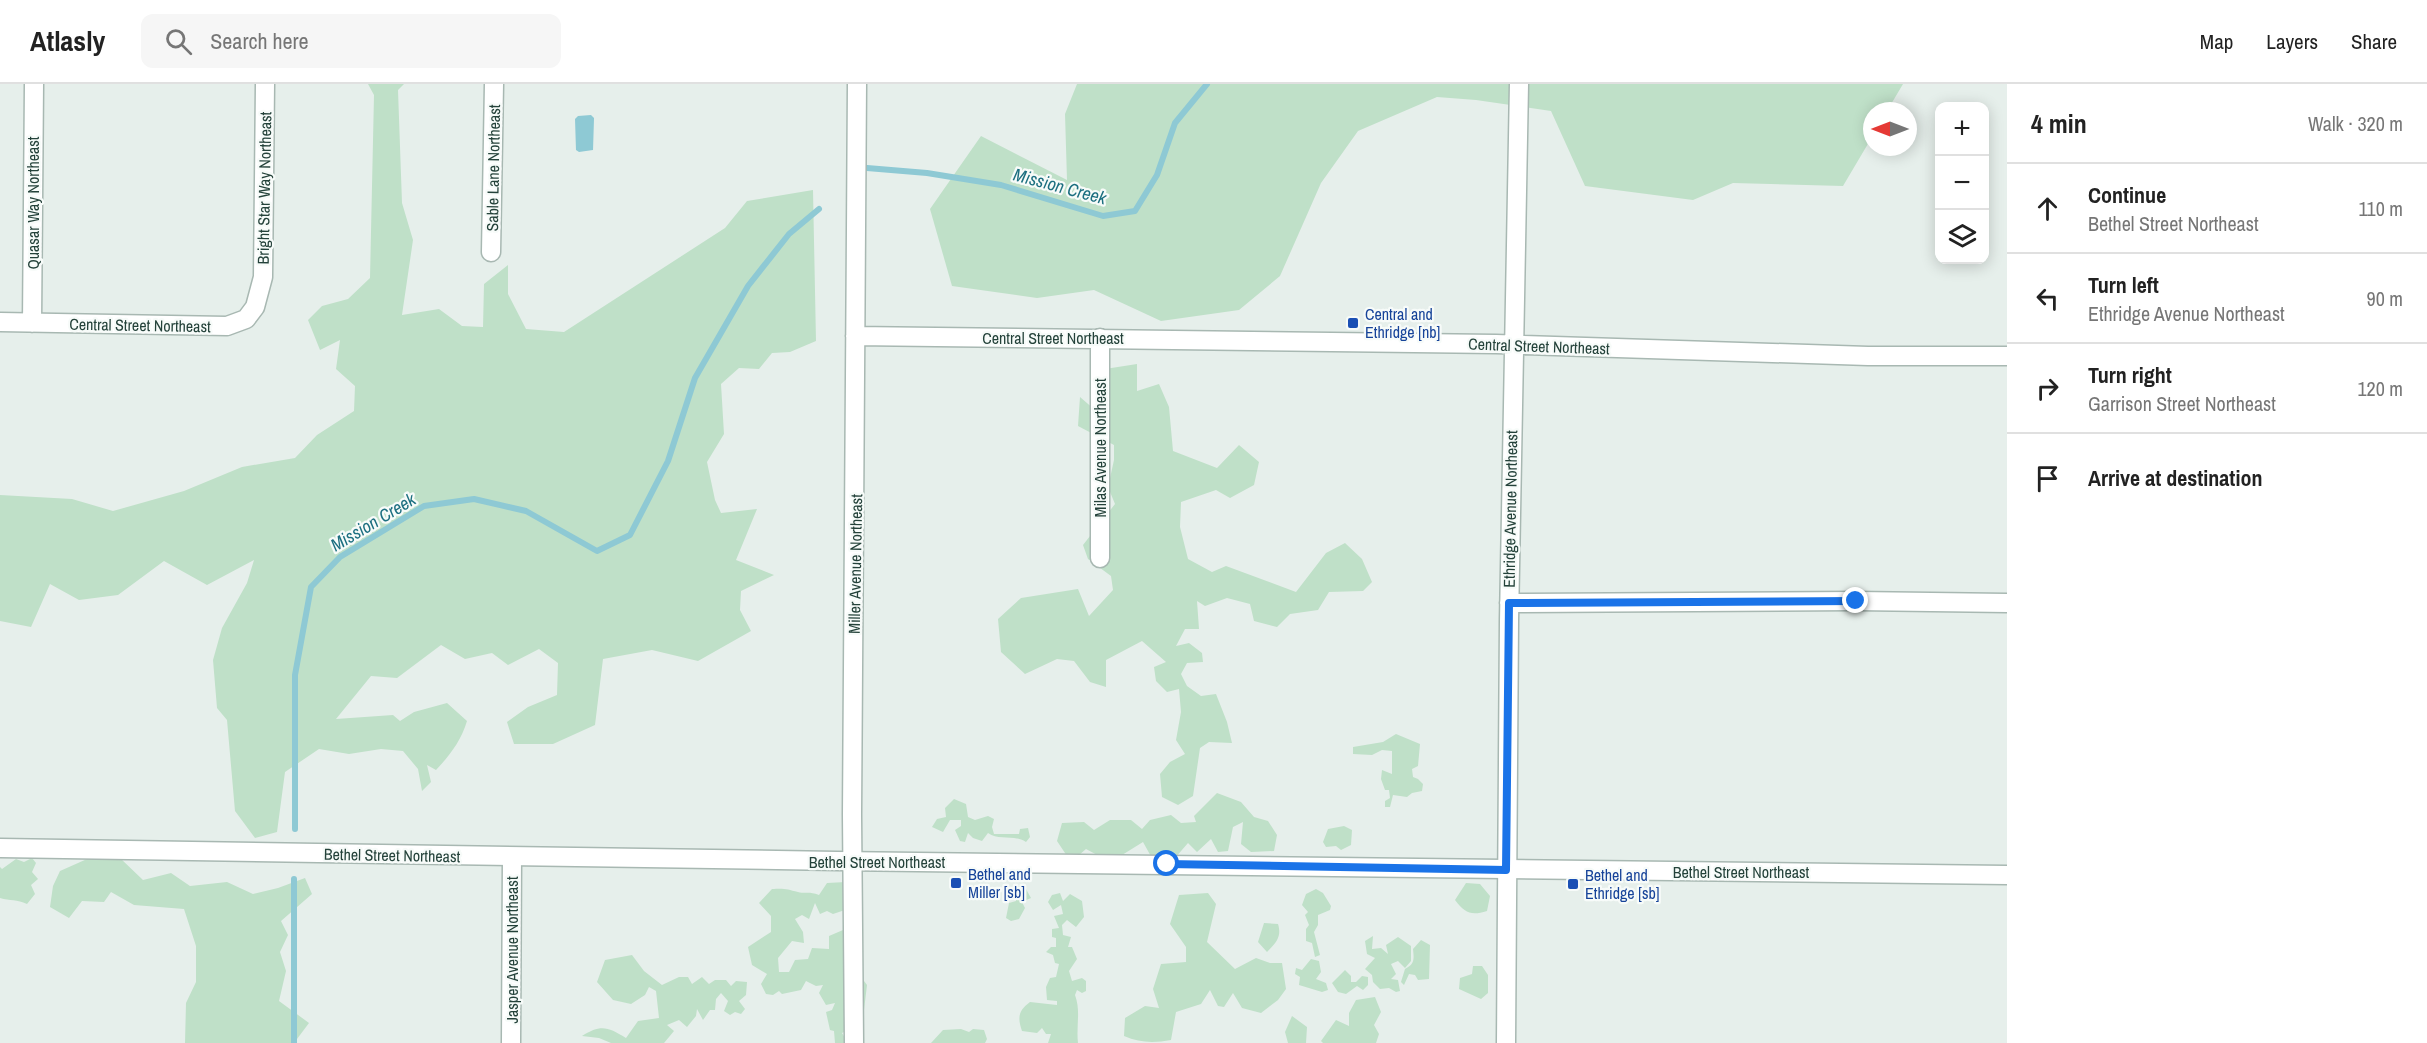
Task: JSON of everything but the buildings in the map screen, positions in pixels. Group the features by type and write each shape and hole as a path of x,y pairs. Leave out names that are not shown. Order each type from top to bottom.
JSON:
{"street":[{"name":"Quasar Way Northeast","path":"32,323 34,84"},
{"name":"Bright Star Way Northeast","path":"261,291 265,84"},
{"name":"Sable Lane Northeast","path":"491,252 494,84"},
{"name":"Miller Avenue Northeast","path":"854,1043 857,84"},
{"name":"Ethridge Avenue Northeast","path":"1506,1043 1512,345 1519,84"},
{"name":"Central Street Northeast","path":"0,322 228,326 246,319 255,307 261,291"},
{"name":"Central Street Northeast","path":"855,336 1512,345 1869,356 2007,356"},
{"name":"Milas Avenue Northeast","path":"1100,338 1100,558"},
{"path":"1509,603 1856,601 2007,603"},
{"name":"Bethel Street Northeast","path":"0,848 512,857 2007,875"},
{"name":"Jasper Avenue Northeast","path":"511,1043 512,857"}],"green space":[{"path":"368,84 404,84 398,90 402,203 413,240 402,315 439,309 462,326 483,327 484,284 508,265 508,294 526,329 564,332 725,228 747,201 813,190 816,341 790,352 772,353 759,369 739,368 721,384 724,434 707,462 715,500 721,513 757,509 736,560 774,575 741,591 740,610 751,631 698,661 652,650 603,659 595,725 553,744 514,744 507,722 528,707 557,695 558,663 539,649 508,665 492,653 465,659 441,645 397,678 371,676 336,719 393,715 400,721 414,712 447,703 467,721 458,741 436,770 427,765 431,782 422,791 418,769 403,751 381,749 349,754 319,749 285,772 277,832 255,838 235,811 227,720 217,708 213,660 222,628 247,583 254,560 207,585 164,561 118,595 79,600 50,584 31,627 0,621 0,495 72,499 113,511 184,491 242,467 295,458 317,435 354,411 355,386 336,369 340,340 320,350 308,320 322,306 348,299 370,278 374,95"},
{"path":"1077,84 1903,84 1892,102 1863,102 1863,152 1843,186 1733,183 1693,200 1585,186 1551,111 1437,97 1358,131 1321,183 1280,276 1239,310 1161,321 1094,290 1037,298 952,286 930,209 981,136 1067,180 1065,114"},
{"path":"1137,364 1137,391 1159,384 1169,407 1173,451 1217,468 1239,445 1259,462 1254,485 1230,498 1216,490 1181,502 1180,527 1188,559 1212,572 1226,566 1296,592 1326,553 1345,543 1362,559 1372,582 1363,591 1329,592 1318,610 1290,614 1277,627 1254,621 1250,604 1227,598 1205,606 1197,601 1199,629 1185,629 1176,646 1189,643 1202,653 1203,662 1187,663 1181,674 1187,686 1201,696 1216,694 1232,743 1209,742 1200,748 1193,796 1178,805 1162,797 1160,774 1170,762 1185,754 1176,740 1181,712 1179,689 1167,692 1156,681 1154,667 1166,662 1142,641 1106,660 1106,687 1090,682 1074,661 1057,659 1025,674 1001,652 998,619 1021,598 1078,589 1089,616 1113,590 1111,576 1088,559 1083,545 1115,504 1108,487 1114,460 1114,445 1078,426 1080,397 1110,423 1105,369"},
{"path":"1396,734 1420,744 1418,766 1412,769 1413,777 1423,784 1422,791 1412,793 1407,797 1393,795 1390,807 1385,807 1385,801 1390,798 1389,790 1385,790 1381,779 1382,770 1392,774 1392,751 1382,750 1372,755 1353,754 1353,747 1383,742"},
{"path":"1217,793 1241,802 1254,817 1268,821 1277,835 1274,851 1251,852 1241,844 1243,822 1233,827 1228,851 1218,852 1211,839 1197,852 1188,843 1175,858 1153,860 1143,842 1114,860 1086,849 1071,862 1057,841 1062,823 1084,822 1094,830 1110,820 1131,820 1142,829 1150,820 1171,815 1181,823 1196,822 1194,816"},
{"path":"954,799 966,804 968,817 975,820 988,816 994,819 992,827 994,834 1019,834 1020,829 1028,828 1030,837 1026,842 1017,838 997,837 988,833 982,841 973,838 968,833 965,842 960,841 955,830 961,826 961,820 950,820 943,832 932,827 937,819 946,817 945,808"},
{"path":"1344,826 1352,830 1351,845 1341,850 1336,846 1326,847 1323,842 1328,829"},
{"path":"32,858 36,863 32,872 38,879 31,885 35,894 27,904 0,898 0,867 2,869 16,859 24,862"},
{"path":"120,858 143,880 171,873 190,886 227,882 253,894 305,878 312,894 281,921 288,935 280,952 286,971 279,1001 309,1023 294,1043 185,1043 186,1003 196,982 196,946 184,909 134,905 111,892 104,902 82,901 69,918 50,907 53,886 60,871 87,859"},
{"path":"846,882 845,910 833,914 827,911 820,914 815,903 809,919 802,915 795,919 803,932 804,943 792,941 778,958 779,972 789,972 795,960 808,959 812,948 829,949 829,936 843,930 858,947 849,961 867,985 864,1010 846,1010 856,1026 842,1033 848,1043 835,1043 834,1031 830,1030 826,1012 832,1010 835,1003 826,1005 819,993 823,985 816,986 806,981 801,990 782,994 779,991 773,995 766,994 761,984 767,974 752,965 748,947 771,932 771,916 759,903 772,889 819,895 827,883"},
{"path":"1466,883 1480,884 1490,896 1487,911 1469,912 1455,900"},
{"path":"1019,886 1026,889 1031,898 1022,902 1025,908 1019,919 1011,921 1006,918 1009,903 1016,901 1014,892"},
{"path":"1316,889 1323,893 1331,906 1330,910 1318,915 1318,925 1314,932 1320,955 1315,957 1312,943 1306,941 1306,929 1309,925 1305,915 1308,912 1302,905 1306,894"},
{"path":"1060,893 1063,901 1070,894 1082,901 1084,917 1076,927 1067,920 1062,925 1063,935 1071,937 1068,947 1072,947 1077,959 1069,971 1072,981 1082,978 1086,981 1086,991 1082,993 1077,990 1075,995 1078,1007 1078,1043 1048,1043 1051,1034 1046,1034 1042,1028 1037,1033 1022,1031 1020,1022 1021,1011 1030,1002 1057,1005 1057,1001 1047,1000 1046,987 1050,978 1056,977 1059,964 1055,963 1053,955 1046,952 1051,947 1056,947 1056,938 1052,937 1052,929 1059,928 1054,916 1063,914 1061,905 1053,910 1048,902 1052,895"},
{"path":"1208,893 1216,904 1207,942 1235,969 1256,958 1270,963 1282,963 1286,989 1278,1000 1261,1013 1242,1008 1233,993 1224,1007 1218,1006 1210,990 1201,1004 1176,1012 1171,1040 1147,1042 1124,1036 1125,1018 1145,1006 1159,1008 1153,989 1161,964 1186,962 1186,947 1170,924 1179,895"},
{"path":"1264,923 1278,924 1279,929 1277,940 1267,952 1258,942"},
{"path":"1373,936 1372,949 1381,948 1388,954 1386,945 1398,937 1411,946 1411,961 1405,968 1398,961 1391,964 1396,974 1391,979 1398,980 1400,991 1396,992 1389,988 1380,989 1373,982 1372,975 1365,969 1375,958 1367,954 1365,941"},
{"path":"1421,940 1430,945 1429,979 1418,980 1415,975 1409,974 1404,985 1401,982 1405,969 1412,963 1413,949"},
{"path":"632,955 644,971 662,985 679,977 688,977 692,984 702,977 709,984 715,980 726,980 731,986 736,981 747,982 746,995 739,1001 745,1009 741,1014 735,1012 730,1015 724,1011 728,1001 721,993 716,999 715,1010 710,1010 703,1020 697,1009 696,1016 687,1027 679,1020 667,1025 674,1031 664,1043 611,1043 599,1038 582,1036 604,1028 626,1038 638,1021 659,1018 656,991 649,987 645,995 631,1004 613,1000 597,982 605,960"},
{"path":"1311,959 1319,961 1321,972 1316,979 1326,983 1328,990 1322,992 1299,985 1300,977 1295,974 1296,968 1302,970"},
{"path":"1473,966 1482,966 1488,975 1488,993 1481,999 1459,989 1460,978 1472,974"},
{"path":"1345,970 1351,976 1351,982 1356,982 1362,976 1368,977 1368,985 1363,990 1357,986 1346,994 1338,992 1332,983"},
{"path":"1375,997 1381,1012 1374,1025 1379,1034 1376,1043 1323,1043 1321,1041 1336,1020 1349,1026 1349,1013 1356,1000"},
{"path":"1292,1016 1307,1027 1306,1043 1288,1043 1285,1032"},
{"path":"961,1029 969,1032 973,1029 984,1030 987,1039 985,1043 931,1043 943,1030"}],"water":[{"path":"591,115 594,118 593,150 579,152 576,150 575,119 578,116"}],"waterway":[{"name":"Mission Creek","path":"867,168 927,173 1001,185 1103,216 1135,211 1157,175 1175,123 1207,84"},
{"name":"Mission Creek","path":"295,829 295,675 311,587 340,557 424,506 474,499 526,511 597,551 630,535 668,461 695,378 748,286 789,234 819,209"},
{"name":"Mission Creek","path":"294,879 294,1043"}],"place":[{"name":"Central and Ethridge [nb]","path":"1353,323"},
{"name":"Bethel and Miller [sb]","path":"956,883"},
{"name":"Bethel and Ethridge [sb]","path":"1573,884"}],"route":[{"path":"1167,864 1506,870 1509,603 1856,601"}]}
